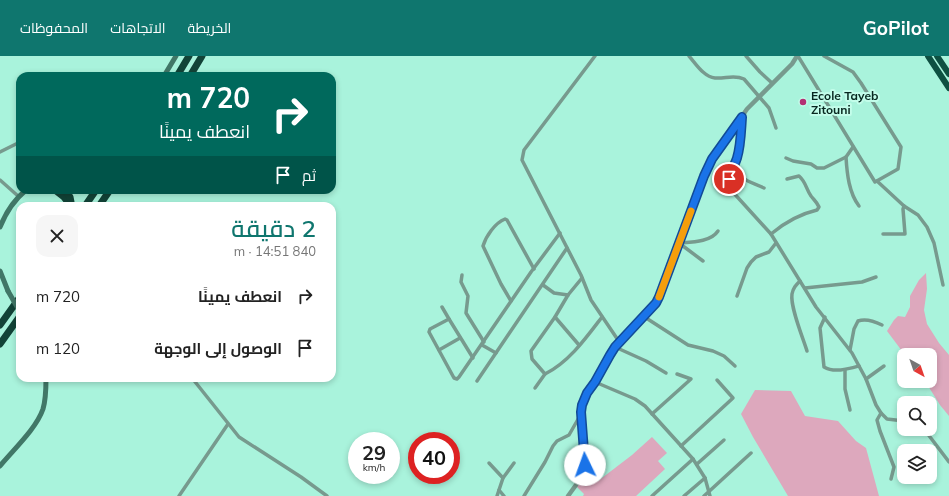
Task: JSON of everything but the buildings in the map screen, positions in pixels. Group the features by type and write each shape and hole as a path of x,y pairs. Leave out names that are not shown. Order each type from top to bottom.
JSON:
{"highway":[{"path":"179,72 189,56"},
{"path":"192,72 202,56"},
{"path":"928,56 949,88"},
{"path":"937,56 949,74"},
{"path":"60,194 68,202"},
{"path":"0,325 16,303"},
{"path":"0,344 16,322"}],"main road":[{"path":"166,72 176,56"},
{"path":"0,227 12,204 21,194"},
{"path":"0,271 8,291 16,305"},
{"path":"0,466 34,425 44,407 46,382"}],"street":[{"path":"595,56 532,139 522,155 522,160 560,233 591,300 620,343"},
{"path":"689,56 704,73 714,78 739,77 744,79 769,108 776,128"},
{"path":"746,56 772,83"},
{"path":"568,496 581,478 584,470 581,413 582,405 587,393 615,347 656,303 704,176 723,143 747,109 792,64 797,56 875,182 877,180 904,206 918,215 927,227 934,243 943,285"},
{"path":"824,56 852,72 861,83 901,147 898,169 877,180"},
{"path":"742,117 740,149 737,160 730,172 729,179 731,190 771,234 800,281 850,350 866,379 876,405 881,413 887,419 897,420"},
{"path":"0,152 16,144"},
{"path":"786,158 793,161 811,164 817,168 824,168 846,158 853,147"},
{"path":"846,158 851,192 853,199 859,206"},
{"path":"737,160 739,173 743,178 764,188"},
{"path":"771,234 779,227 808,212 817,210 819,207 808,191 806,184 799,176 787,179"},
{"path":"0,180 18,196"},
{"path":"883,234 905,234 904,206"},
{"path":"511,301 483,246 496,225 503,219 505,218 507,220 534,269"},
{"path":"679,243 715,236 718,231"},
{"path":"449,319 429,330 454,378 457,379 560,233"},
{"path":"679,243 703,261"},
{"path":"737,296 747,268 751,262 756,257 769,252 776,243"},
{"path":"477,381 567,248"},
{"path":"462,276 461,282 468,296 466,313 483,344 496,353"},
{"path":"805,288 862,282 876,277"},
{"path":"545,374 532,359 531,351 555,317 568,295 582,278"},
{"path":"800,281 792,296 795,315 807,351"},
{"path":"542,285 554,293 568,295"},
{"path":"442,307 473,358"},
{"path":"643,316 688,346 712,351 724,356 735,366"},
{"path":"555,317 579,345"},
{"path":"535,388 545,374 557,368 579,345 602,317"},
{"path":"825,317 820,328 824,367 828,369 845,370 859,366"},
{"path":"850,350 854,329 858,321 874,321 882,325"},
{"path":"439,350 460,338"},
{"path":"615,347 646,361 666,373"},
{"path":"866,379 884,366"},
{"path":"845,370 845,389 850,410"},
{"path":"652,414 691,379 677,374"},
{"path":"681,446 733,398 717,380"},
{"path":"195,382 239,437 301,477 327,496"},
{"path":"595,382 635,399 645,406 697,464 705,478 709,494"},
{"path":"524,496 553,446 557,441 569,434 581,413"},
{"path":"881,413 877,420 894,467 891,479"},
{"path":"179,496 228,424"},
{"path":"929,436 949,462"},
{"path":"697,464 724,440"},
{"path":"704,496 709,494 751,453"},
{"path":"652,496 693,459"},
{"path":"489,463 503,478"},
{"path":"497,496 503,478 514,463"},
{"path":"684,496 705,478"},
{"path":"499,490 504,496"}],"shaded area":[{"path":"926,273 927,289 924,310 927,324 939,343 949,355 949,416 937,400 937,396 934,396 929,388 937,388 937,348 900,348 887,331 898,316 905,317 910,307 910,296 919,280"},
{"path":"755,390 791,391 805,416 838,421 856,441 866,448 879,496 788,496 741,414"},
{"path":"652,437 667,453 658,461 665,469 636,496 583,496 584,494 576,486 587,473 598,481 632,455"}],"slow traffic":[{"path":"659,297 691,211"}],"place":[{"name":"Ecole Tayeb Zitouni","path":"803,102"}],"route":[{"path":"585,465 581,412 587,393 615,347 656,303 704,176 712,159 742,117 740,149 737,160 730,172 729,179"}]}
